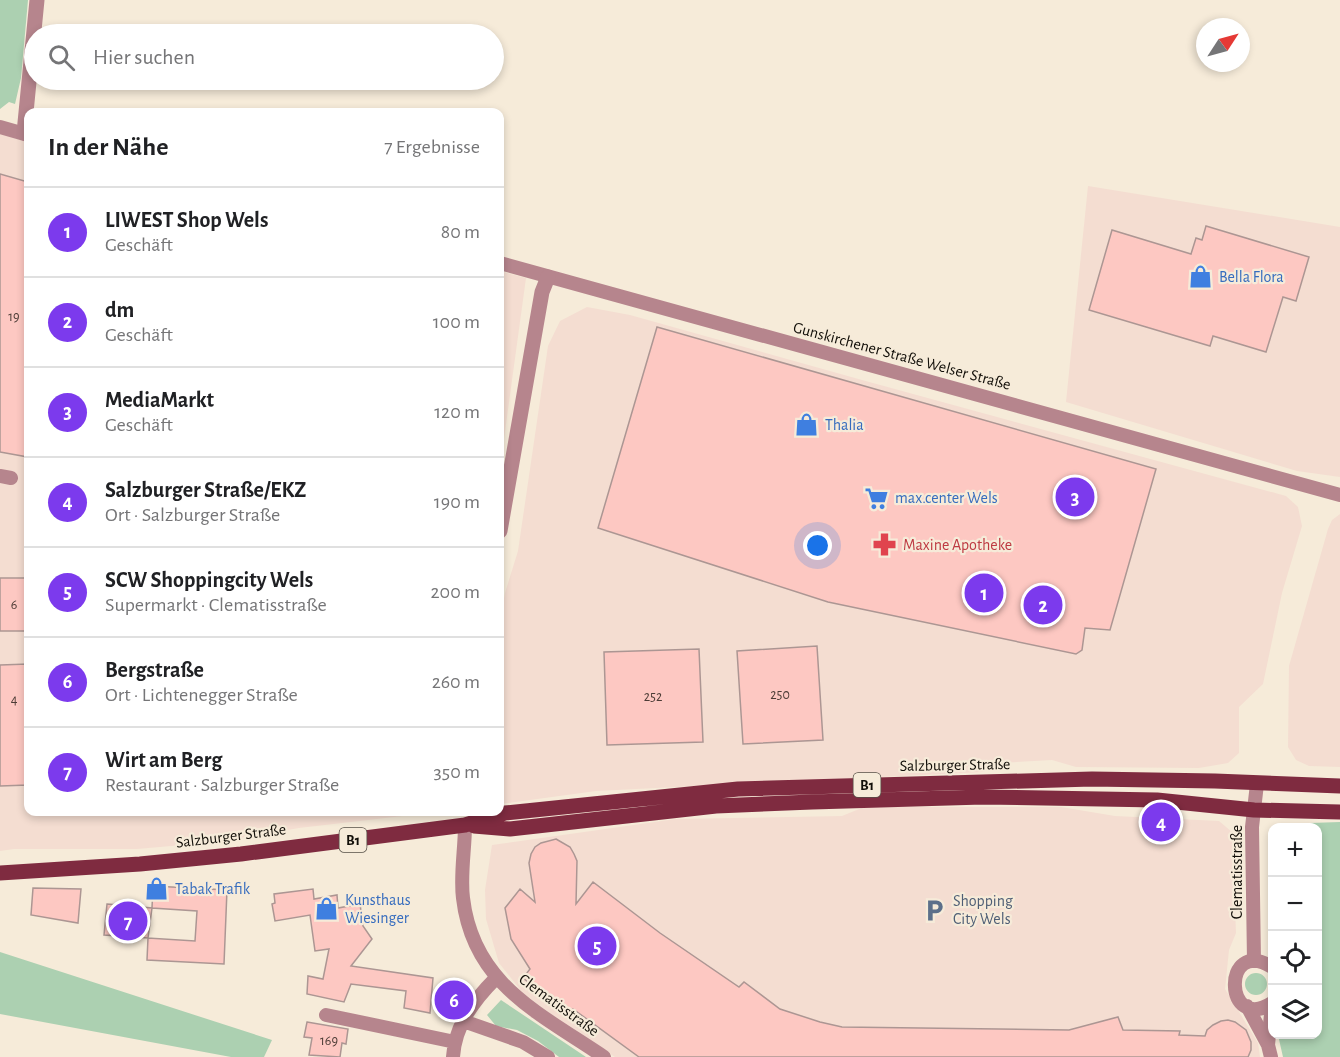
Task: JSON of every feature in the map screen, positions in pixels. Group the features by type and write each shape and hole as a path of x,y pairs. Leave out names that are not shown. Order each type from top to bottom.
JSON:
{"main road":[{"name":"Salzburger Straße","path":"504,813 738,789 1092,779 1340,786"},
{"name":"Salzburger Straße","path":"465,818 510,829 716,807 812,801 983,797 1157,800 1254,810 1340,812"},
{"name":"Salzburger Straße","path":"0,873 193,860 481,816"}],"street":[{"path":"35,24 37,0"},
{"path":"28,108 30,90"},
{"path":"0,127 24,133"},
{"name":"Gunskirchener Straße Welser Straße","path":"504,264 1340,495"},
{"path":"504,508 542,292 548,277"},
{"name":"Clematisstraße","path":"1254,961 1252,826 1257,784"},
{"name":"Clematisstraße","path":"465,818 463,897 474,943 496,978 535,1011 604,1057"},
{"path":"1268,964 1254,961 1244,964 1234,980 1234,990 1246,1006 1269,1051"},
{"path":"453,1057 455,1042 463,1021 473,1003 496,978"},
{"path":"1246,1006 1264,1008 1268,1006"},
{"path":"326,1015 455,1042"},
{"path":"463,1021 523,1042 548,1057"}],"shaded area":[{"path":"0,134 24,141 24,816 403,816 299,828 217,842 137,849 0,851"},
{"path":"1088,186 1340,227 1340,477 1297,471 1066,402"},
{"path":"504,272 526,278 504,439"},
{"path":"587,307 630,315 1286,496 1298,507 1302,526 1282,593 1263,684 1239,707 1239,753 1228,763 1199,768 1076,767 1052,760 999,763 983,772 596,791 504,803 504,599 518,551 548,346 560,321"},
{"path":"1340,514 1340,767 1309,766 1296,760 1288,747 1289,666 1328,529 1332,520"},
{"path":"864,807 1061,807 1115,816 1219,821 1232,832 1236,933 1229,950 1225,989 1258,1043 1260,1057 615,1057 557,1019 522,992 499,963 486,919 485,890 492,845 676,819 842,816"}],"green space":[{"path":"0,0 28,0 26,24 24,24 21,78 15,104 9,102 0,109"},
{"path":"1340,822 1340,1057 1283,1057 1279,1039 1322,1039 1322,823 1310,823"},
{"path":"0,952 272,1040 264,1057 231,1057 0,1014"},
{"path":"1256,973 1264,976 1267,984 1264,992 1256,995 1248,992 1245,984 1248,976"},
{"path":"501,1000 586,1057 559,1057 538,1041 517,1030 496,1026 487,1015"}],"building":[{"path":"0,174 24,181 24,456 0,452"},
{"name":"Bella Flora","path":"1206,226 1309,257 1296,301 1283,297 1266,352 1213,336 1210,346 1089,310 1112,230 1191,254 1196,238 1202,240"},
{"name":"max.center Wels","path":"657,327 1156,469 1110,630 1085,628 1082,650 1076,654 828,602 598,528"},
{"path":"0,578 24,578 24,631 0,631"},
{"path":"817,646 823,740 743,744 737,651"},
{"path":"699,649 703,742 607,745 604,652"},
{"path":"24,664 24,785 0,786 0,665"},
{"path":"556,839 570,847 577,861 576,904 593,882 660,933 739,987 744,982 780,1009 820,1022 842,1027 1069,1030 1118,1017 1123,1030 1180,1031 1179,1035 1205,1036 1207,1030 1213,1025 1228,1020 1246,1030 1251,1042 1251,1050 1248,1057 639,1057 573,1009 570,1013 523,978 530,969 511,939 505,908 520,889 535,902 529,863 531,854 541,843"},
{"path":"153,886 227,890 224,964 147,960 148,938 195,941 197,911 152,908"},
{"path":"33,888 81,889 78,923 31,915"},
{"path":"313,889 314,899 337,895 338,908 360,904 363,926 372,939 351,966 433,978 430,1013 404,1008 406,991 351,984 344,1002 307,994 308,976 323,979 329,949 315,951 310,915 275,921 272,904 275,903 274,894"},
{"path":"107,904 152,908 148,938 104,935"},
{"path":"307,1022 348,1029 346,1044 342,1043 340,1057 309,1055 312,1038 304,1037"}],"place":[{"name":"Bella Flora","path":"1201,277"},
{"name":"Thalia","path":"807,425"},
{"name":"MediaMarkt","path":"1075,497"},
{"name":"max.center Wels","path":"877,498"},
{"name":"Maxine Apotheke","path":"885,545"},
{"name":"LIWEST Shop Wels","path":"984,593"},
{"name":"dm","path":"1043,605"},
{"name":"Salzburger Straße/EKZ","path":"1161,822"},
{"name":"Tabak Trafik","path":"157,889"},
{"name":"Kunsthaus Wiesinger","path":"327,909"},
{"name":"Shopping City Wels","path":"935,910"},
{"name":"Wirt am Berg","path":"128,921"},
{"name":"SCW Shoppingcity Wels","path":"597,946"},
{"name":"Bergstraße","path":"454,1000"}]}
